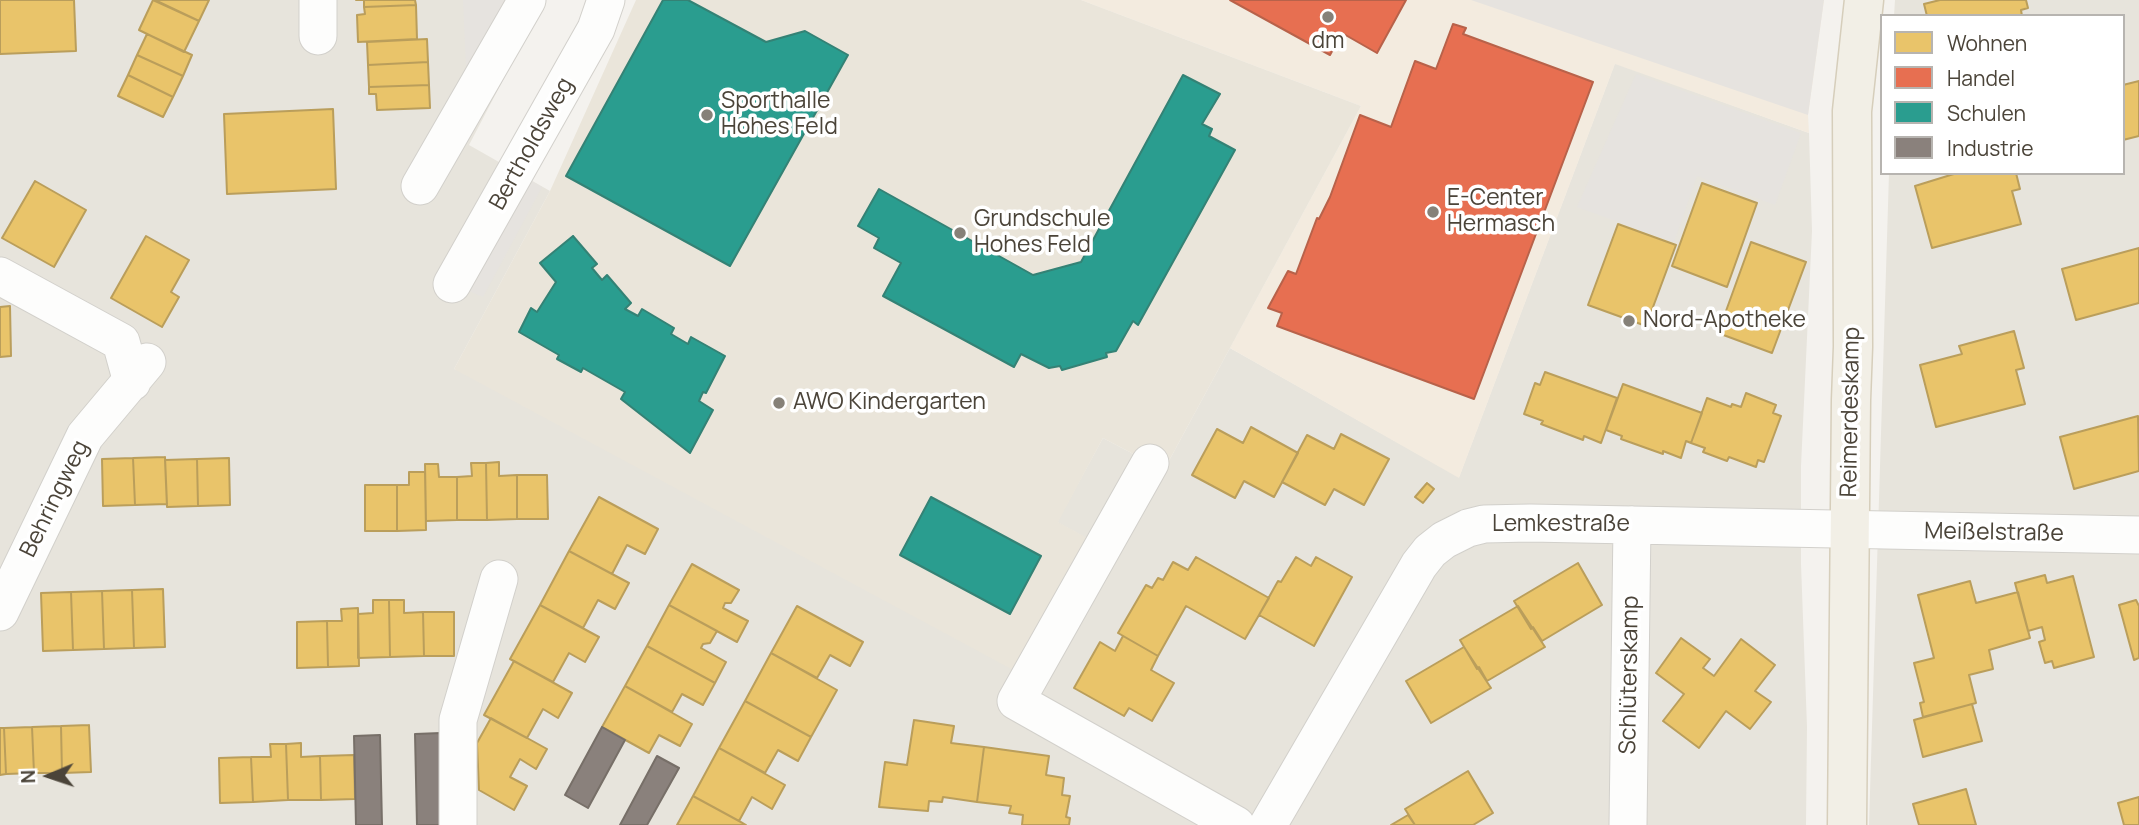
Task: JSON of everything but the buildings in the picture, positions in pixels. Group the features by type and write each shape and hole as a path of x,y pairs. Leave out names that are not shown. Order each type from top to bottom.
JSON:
{"main road":[{"name":"Reimerdeskamp","path":"1847,825 1853,347 1852,111 1864,0"}],"street":[{"path":"318,0 318,36"},
{"path":"420,186 527,0"},
{"name":"Bertholdsweg","path":"452,284 596,29 606,0"},
{"name":"Behringweg","path":"0,276 121,342 140,372 85,436 3,597"},
{"path":"1150,463 1016,701 1236,825"},
{"name":"Lemkestraße","path":"1268,825 1412,576 1430,551 1457,532 1484,524 1530,523 1850,530"},
{"name":"Schlüterskamp","path":"1628,825 1632,525"},
{"name":"Meißelstraße","path":"1850,530 2139,535"},
{"path":"458,825 458,720 499,579"}],"shaded area":[{"path":"0,0 545,0 469,145 550,191 454,369 1088,539 1057,522 1103,438 1164,470 1230,348 1459,477 1615,63 1809,133 1812,231 1801,466 1801,564 1807,727 1806,825 0,825"},
{"path":"463,0 507,0 466,67"},
{"name":"Grundschule Hohes Feld","path":"636,0 1081,0 1361,106 1164,470 1103,438 1058,522 1089,539 1017,672 454,369 550,191"},
{"path":"1081,0 1824,0 1808,115 1809,133 1615,64 1459,478 1230,348 1361,106"},
{"path":"1471,0 1824,0 1808,115"},
{"path":"1895,0 2139,0 2139,825 1869,825 1889,175 2125,175 2125,14 1894,14"},
{"path":"1636,74 1801,133 1775,205 1697,176 1674,242 1577,207"},
{"path":"516,172 542,187 483,297 452,284"}],"place":[{"name":"dm","path":"1328,17"},
{"name":"Sporthalle Hohes Feld","path":"707,115"},
{"name":"E-Center Hermasch","path":"1433,212"},
{"name":"Grundschule Hohes Feld","path":"960,233"},
{"name":"Nord-Apotheke","path":"1629,321"},
{"name":"AWO Kindergarten","path":"779,403"}]}
